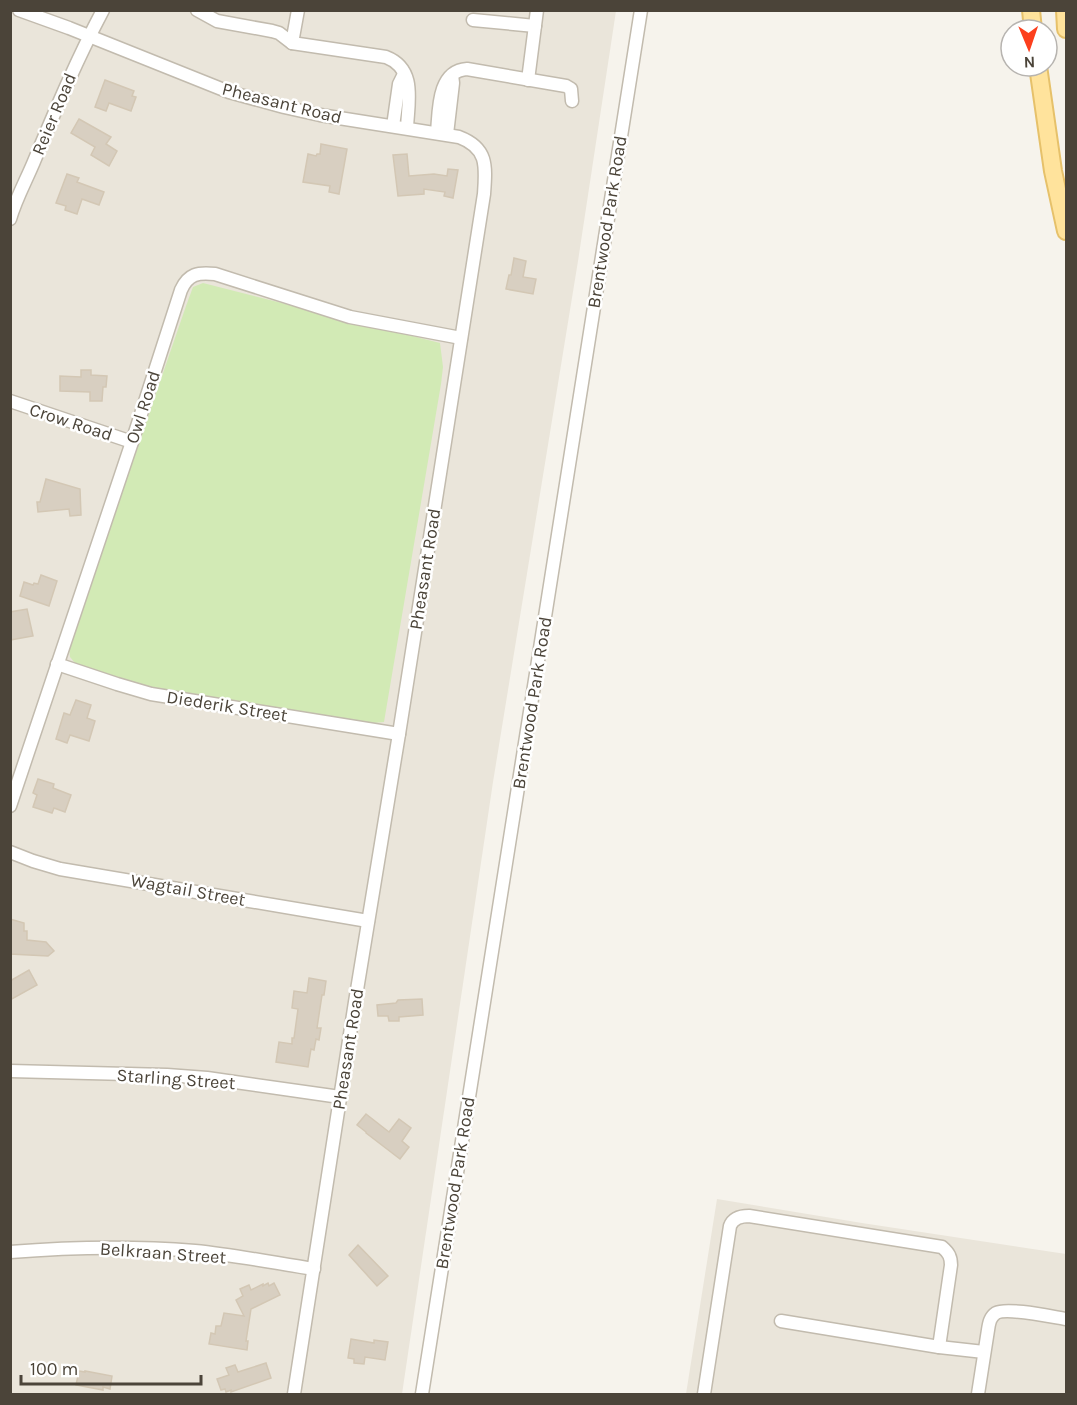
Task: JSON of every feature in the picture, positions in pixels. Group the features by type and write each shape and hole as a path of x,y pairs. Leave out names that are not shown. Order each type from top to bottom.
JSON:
{"main road":[{"path":"1065,10 1066,29"},
{"path":"1040,78 1053,171 1066,231"}],"street":[{"name":"Pheasant Road","path":"19,10 229,93 311,113 459,136 475,146 481,153 486,170 294,1395"},
{"name":"Reier Road","path":"10,219 12,206 25,184 63,91 103,10"},
{"path":"197,10 217,21 272,30 292,43 386,57 396,62 408,79 407,128"},
{"path":"292,43 298,10"},
{"path":"528,80 537,10"},
{"name":"Brentwood Park Road","path":"422,1395 641,10"},
{"path":"473,20 536,26"},
{"path":"442,134 442,90 447,80 457,71 467,69 570,87 572,100"},
{"path":"393,126 399,84 404,74"},
{"name":"Owl Road","path":"10,806 132,442 180,290 186,280 197,274 215,274 350,317 461,338"},
{"name":"Crow Road","path":"10,402 132,442"},
{"name":"Diederik Street","path":"57,664 152,694 399,734"},
{"name":"Wagtail Street","path":"10,852 60,869 368,921"},
{"name":"Starling Street","path":"10,1071 207,1078 340,1098"},
{"path":"704,1395 730,1226 736,1218 743,1216 942,1248 948,1252 951,1265 939,1347"},
{"name":"Belkraan Street","path":"10,1252 66,1248 196,1251 314,1269"},
{"path":"978,1395 990,1320 997,1313 1014,1311 1066,1319"},
{"path":"782,1321 939,1347 984,1352"}],"shaded area":[{"path":"10,11 616,11 578,261 493,782 402,1394 11,1394"},
{"path":"717,1199 1066,1254 1066,1394 686,1394"}],"green space":[{"path":"203,283 440,343 443,367 441,384 384,722 373,723 149,688 90,670 75,663 70,657 69,647 186,306 193,287"}],"building":[{"path":"105,80 134,91 132,96 136,97 131,111 109,103 106,111 95,107"},
{"path":"79,119 111,137 106,144 117,151 109,166 91,155 95,147 71,133"},
{"path":"321,144 347,149 339,194 329,192 330,186 303,182 308,154 316,156 320,154"},
{"path":"407,154 409,176 434,174 447,176 448,169 458,170 453,198 444,196 445,192 424,189 424,194 398,196 393,155"},
{"path":"67,174 79,178 77,182 104,192 99,205 82,199 77,214 65,210 66,206 56,203"},
{"path":"514,258 526,261 523,277 536,279 533,294 506,289"},
{"path":"81,370 91,370 91,375 107,376 102,401 90,401 90,392 60,391 60,376 81,377"},
{"path":"46,479 80,489 81,515 70,516 69,509 38,512 37,502 40,502"},
{"path":"41,575 57,581 49,606 20,596 24,582 38,584"},
{"path":"27,609 33,636 10,640 10,612"},
{"path":"76,700 91,705 87,718 95,721 89,741 70,735 67,743 56,739 64,713 70,715"},
{"path":"38,779 54,784 53,788 71,795 65,812 54,808 52,813 33,807 37,795 33,793"},
{"path":"10,919 24,923 27,940 46,942 54,951 48,956 10,954"},
{"path":"29,970 37,985 10,1000 10,981"},
{"path":"309,978 326,981 317,1028 321,1028 319,1040 316,1039 314,1050 311,1049 308,1067 276,1062 279,1042 292,1044 292,1038 294,1038 298,1009 292,1008 294,991 307,993"},
{"path":"422,999 423,1015 399,1017 399,1021 389,1021 388,1016 378,1016 377,1005 396,1003 398,1000"},
{"path":"366,1114 389,1132 399,1119 411,1128 402,1141 409,1147 400,1159 357,1125"},
{"path":"358,1245 388,1276 377,1286 349,1255"},
{"path":"268,1283 269,1286 274,1283 280,1295 251,1309 246,1341 248,1341 247,1350 209,1344 211,1333 215,1334 216,1326 221,1326 224,1313 244,1316 236,1300 243,1296 240,1289 249,1285 251,1290"},
{"path":"351,1339 374,1343 374,1340 388,1342 385,1360 365,1357 364,1364 354,1363 354,1359 348,1358"},
{"path":"266,1363 271,1378 231,1392 231,1390 226,1392 225,1389 221,1390 217,1379 229,1375 226,1368 235,1365 238,1372"},
{"path":"79,1371 112,1376 110,1389 103,1387 103,1390 76,1385"}]}
